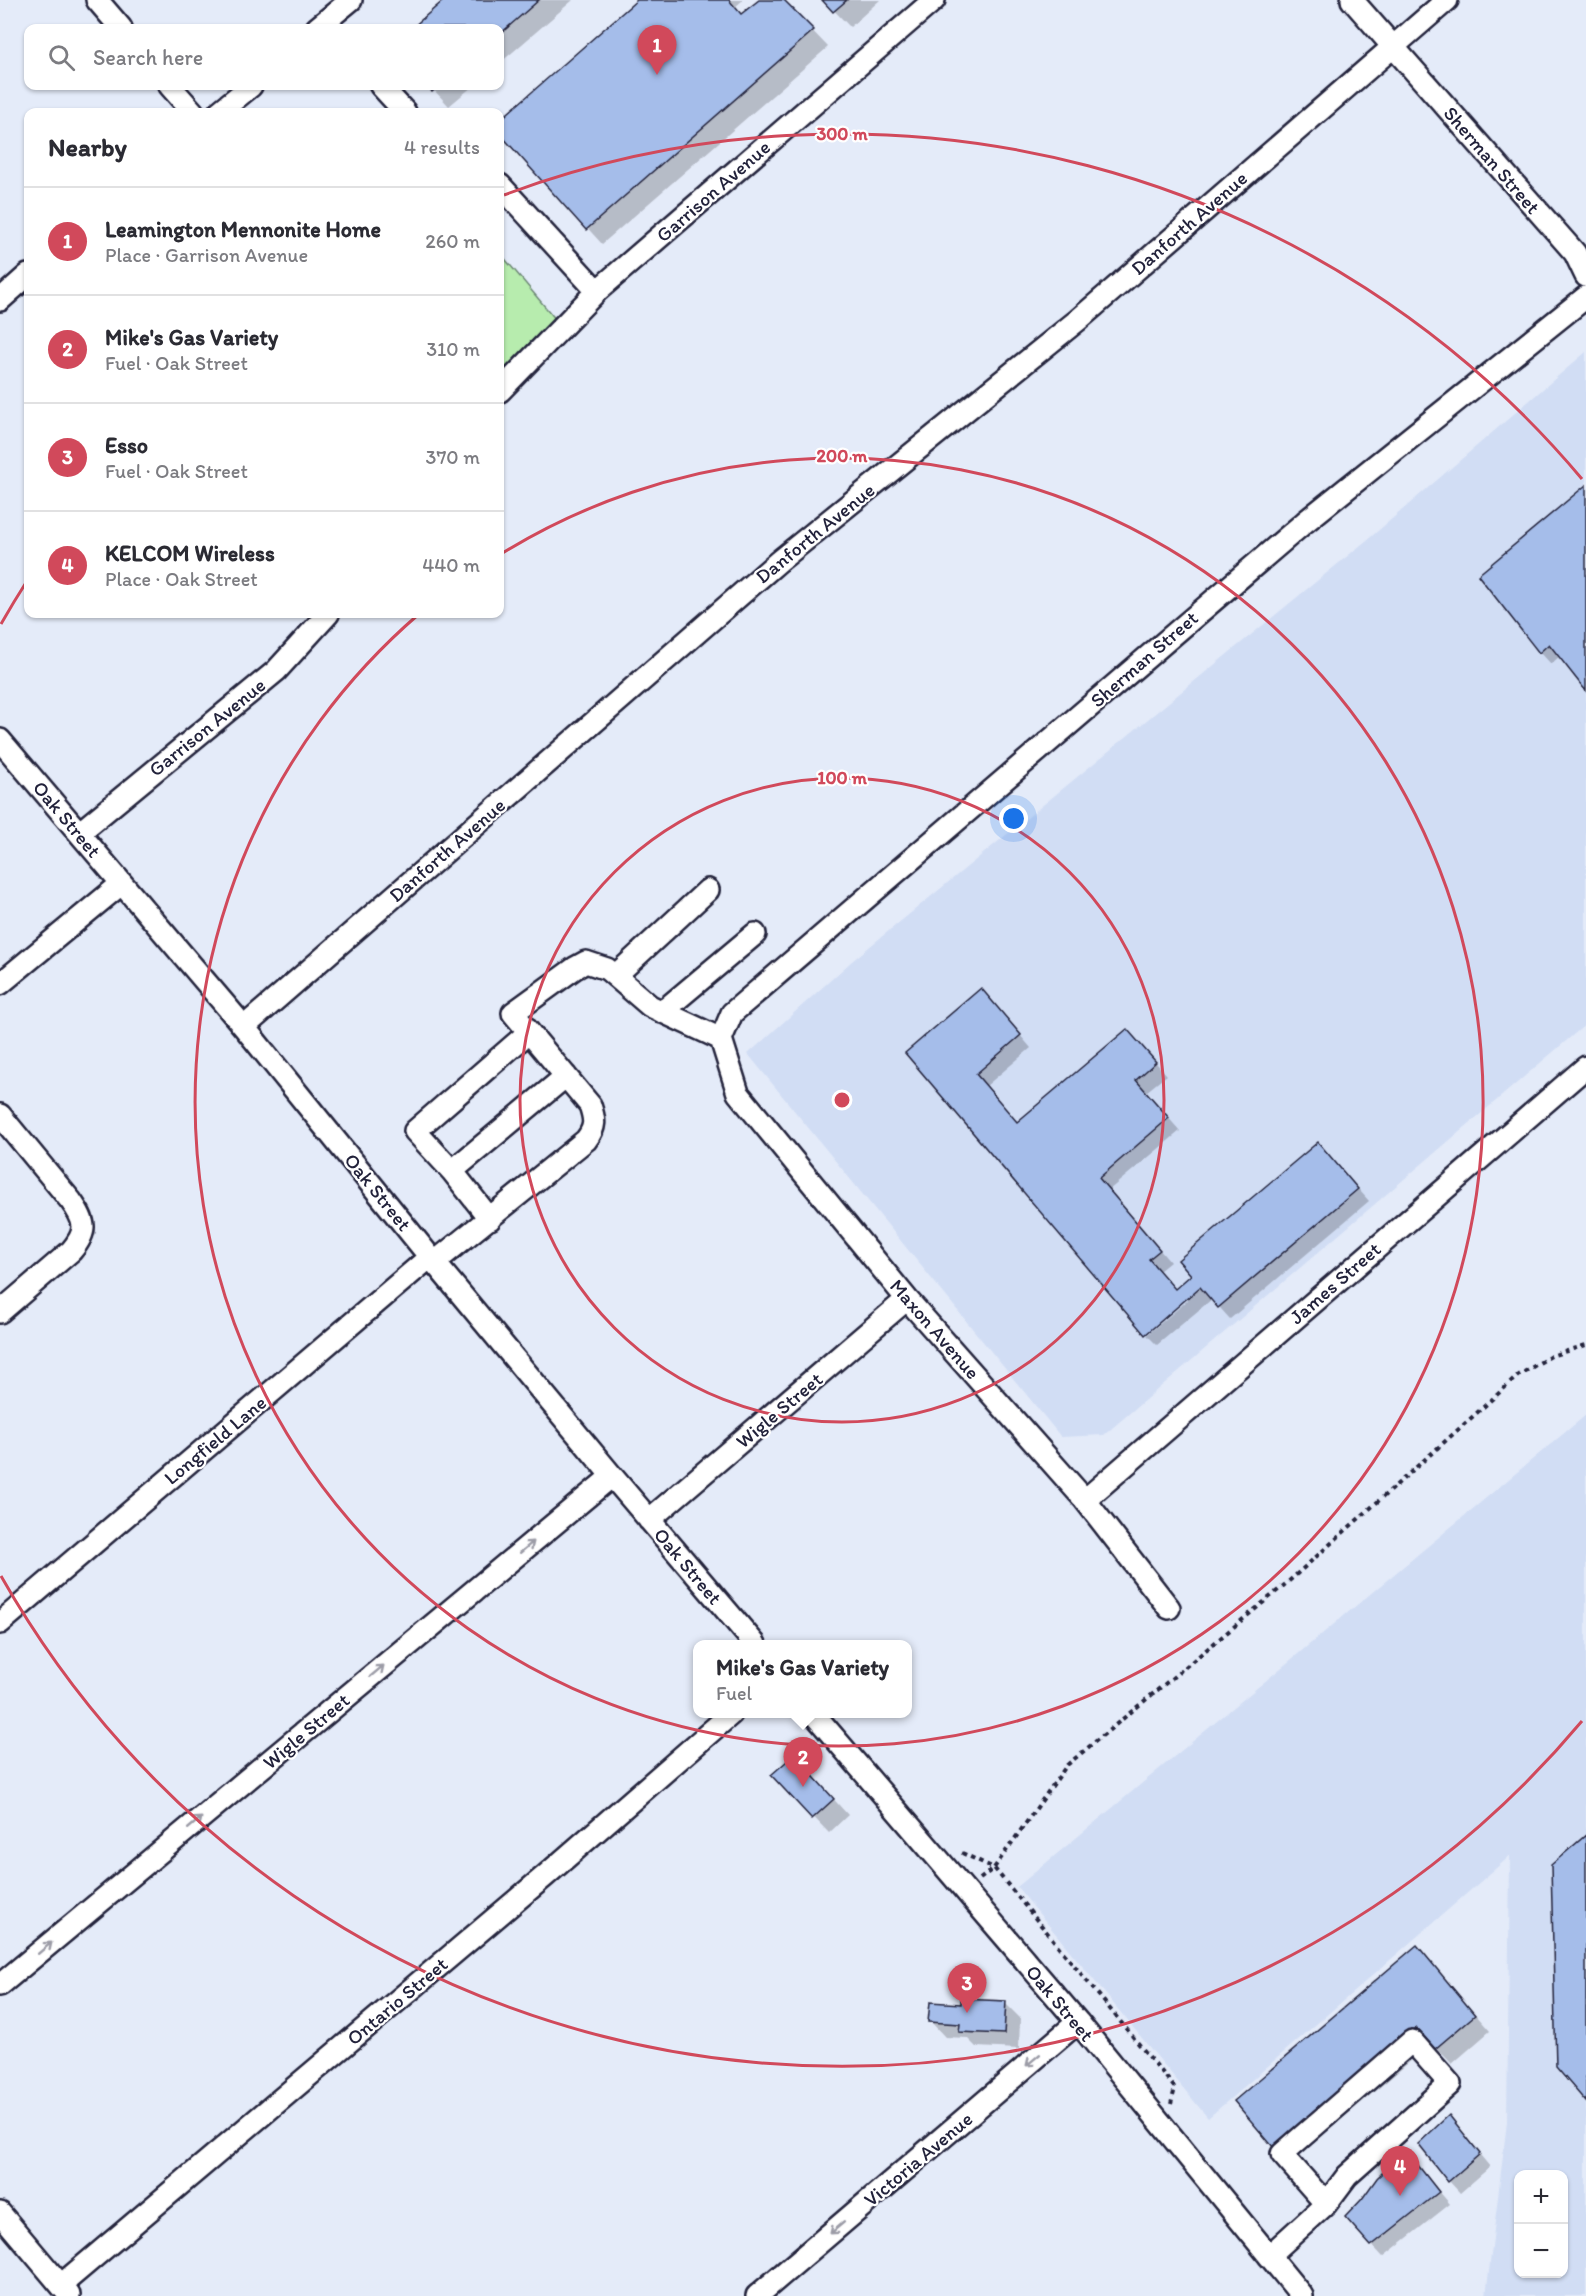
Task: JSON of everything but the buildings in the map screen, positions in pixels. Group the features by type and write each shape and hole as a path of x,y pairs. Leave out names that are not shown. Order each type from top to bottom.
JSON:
{"street":[{"path":"97,0 118,24"},
{"path":"327,24 351,0"},
{"name":"Garrison Avenue","path":"504,387 597,291 934,0"},
{"name":"Sherman Street","path":"1352,0 1575,253 1586,276"},
{"name":"Danforth Avenue","path":"244,1027 778,561 1078,320 1447,0"},
{"path":"174,90 189,108"},
{"path":"224,108 246,90"},
{"path":"385,90 401,108"},
{"path":"504,189 597,291"},
{"path":"0,300 24,279"},
{"name":"Sherman Street","path":"721,1039 732,1013 887,880 1305,522 1586,297"},
{"name":"Garrison Avenue","path":"79,833 276,671 324,618"},
{"name":"Oak Street","path":"0,740 120,884 244,1027 612,1476 752,1640"},
{"path":"0,984 120,884"},
{"path":"615,976 708,890"},
{"path":"663,1012 755,934"},
{"path":"452,1171 566,1076 513,1014 586,962 607,969 650,1006 721,1039"},
{"path":"490,1219 452,1171 415,1131 529,1032"},
{"name":"Maxon Avenue","path":"721,1039 738,1093 907,1299 1085,1500 1169,1608"},
{"name":"James Street","path":"1085,1500 1586,1067"},
{"name":"Longfield Lane","path":"0,1623 433,1259 490,1219 586,1140 594,1130 595,1120 590,1105 566,1076"},
{"path":"0,1115 71,1200 81,1215 84,1227 80,1241 71,1251 0,1312"},
{"name":"Wigle Street","path":"649,1520 907,1299"},
{"name":"Wigle Street","path":"0,1985 612,1476"},
{"name":"Ontario Street","path":"66,2291 725,1718"},
{"name":"Oak Street","path":"818,1718 1078,2022 1302,2296"},
{"name":"Victoria Avenue","path":"757,2296 1078,2022"},
{"path":"1269,2256 1326,2204 1347,2176 1450,2084 1412,2041 1282,2154 1326,2204"},
{"path":"0,2213 66,2291"}],"path":[{"path":"964,1890 994,1868 1067,1765 1288,1582 1519,1375 1551,1356 1586,1345"},
{"path":"994,1868 1175,2088 1165,2129"}],"shaded area":[{"path":"1586,352 1586,1024 1104,1435 1061,1437 748,1054 852,961 1372,536"},
{"path":"1586,1415 1586,2296 1486,2296 1507,2122 1510,1856 1208,2118 1017,1887"}],"green space":[{"path":"504,258 562,327 504,387"}],"place":[{"name":"Leamington Mennonite Home","path":"657,75"},
{"name":"Mike's Gas Variety","path":"803,1787"},
{"name":"Esso","path":"967,2013"},
{"name":"KELCOM Wireless","path":"1400,2196"}]}
